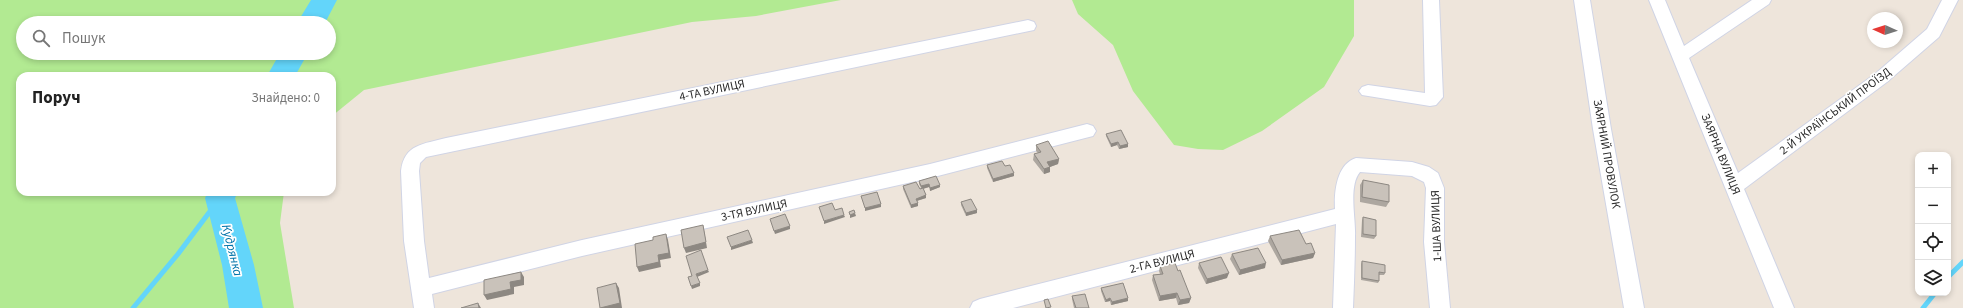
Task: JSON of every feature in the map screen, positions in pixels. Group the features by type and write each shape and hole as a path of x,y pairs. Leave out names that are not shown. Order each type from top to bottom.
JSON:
{"street":[{"path":"1368,91 1430,100 1434,97 1431,0"},
{"name":"ЗАЯРНИЙ ПРОВУЛОК","path":"1582,0 1602,129 1634,308"},
{"name":"ЗАЯРНА ВУЛИЦЯ","path":"1657,0 1784,308"},
{"path":"1681,56 1763,0"},
{"name":"2-Й УКРАЇНСЬКИЙ ПРОЇЗД","path":"1734,186 1881,78 1933,33 1950,0"},
{"name":"4-ТА ВУЛИЦЯ","path":"421,288 413,236 410,171 411,160 417,154 446,145 1028,26"},
{"name":"3-ТЯ ВУЛИЦЯ","path":"421,288 582,248 930,171 1087,131"},
{"name":"1-ША ВУЛИЦЯ","path":"1343,308 1346,239 1344,214 1346,181 1348,174 1356,165 1418,170 1432,178 1435,188 1434,242 1440,308"},
{"name":"2-ГА ВУЛИЦЯ","path":"980,308 1344,214"},
{"path":"421,288 424,308"}],"green space":[{"path":"0,0 841,0 756,16 692,22 364,90 336,113 336,72 16,72 16,196 283,196 280,223 294,308 0,308"},
{"path":"1072,0 1354,0 1354,36 1324,87 1262,131 1223,150 1198,149 1174,145 1133,91 1113,45 1078,14"}],"building":[{"path":"1121,130 1128,144 1120,146 1118,142 1111,144 1106,134"},
{"path":"1048,141 1059,159 1047,162 1050,167 1044,169 1034,154 1041,152 1036,145"},
{"path":"1002,161 1005,166 1010,165 1014,173 993,179 987,165"},
{"path":"936,176 940,185 930,188 929,184 921,186 919,181"},
{"path":"1363,180 1389,185 1389,202 1362,197"},
{"path":"916,182 920,189 923,188 926,195 916,199 918,203 911,205 903,186"},
{"path":"877,192 881,204 865,208 861,196"},
{"path":"971,199 977,210 966,213 961,202"},
{"path":"832,203 835,210 842,208 844,215 824,221 819,207"},
{"path":"854,210 855,213 850,215 849,212"},
{"path":"785,214 790,226 774,231 770,219"},
{"path":"1363,217 1376,220 1376,236 1363,234"},
{"path":"703,225 706,242 684,248 681,230"},
{"path":"748,230 752,240 731,247 727,237"},
{"path":"1299,230 1306,244 1311,243 1315,253 1282,260 1270,236"},
{"path":"666,234 669,253 658,255 659,262 637,267 635,244 653,240 653,237"},
{"path":"1258,248 1266,263 1240,270 1232,254"},
{"path":"701,250 708,270 696,274 700,283 691,286 688,277 692,276 686,256"},
{"path":"1221,257 1229,273 1207,279 1199,263"},
{"path":"1362,261 1385,265 1385,273 1379,272 1379,281 1362,278"},
{"path":"1175,263 1178,271 1180,270 1191,298 1180,300 1177,293 1160,296 1153,275 1163,274 1160,266"},
{"path":"521,272 521,280 510,282 511,289 484,295 484,280"},
{"path":"616,283 620,303 600,308 597,288"},
{"path":"1123,283 1128,298 1112,302 1110,298 1106,300 1101,288"},
{"path":"1085,294 1089,308 1076,308 1072,296"},
{"path":"1048,299 1051,307 1046,308 1044,300"},
{"path":"478,303 479,308 461,308"}],"waterway":[{"name":"Кудрянка","path":"315,16 324,0"},
{"name":"Кудрянка","path":"283,72 290,60"},
{"name":"Кудрянка","path":"221,196 220,198 238,265 246,308"},
{"path":"133,308 178,254 220,198"},
{"path":"1951,274 1963,262"},
{"path":"1923,308 1933,296"}]}
